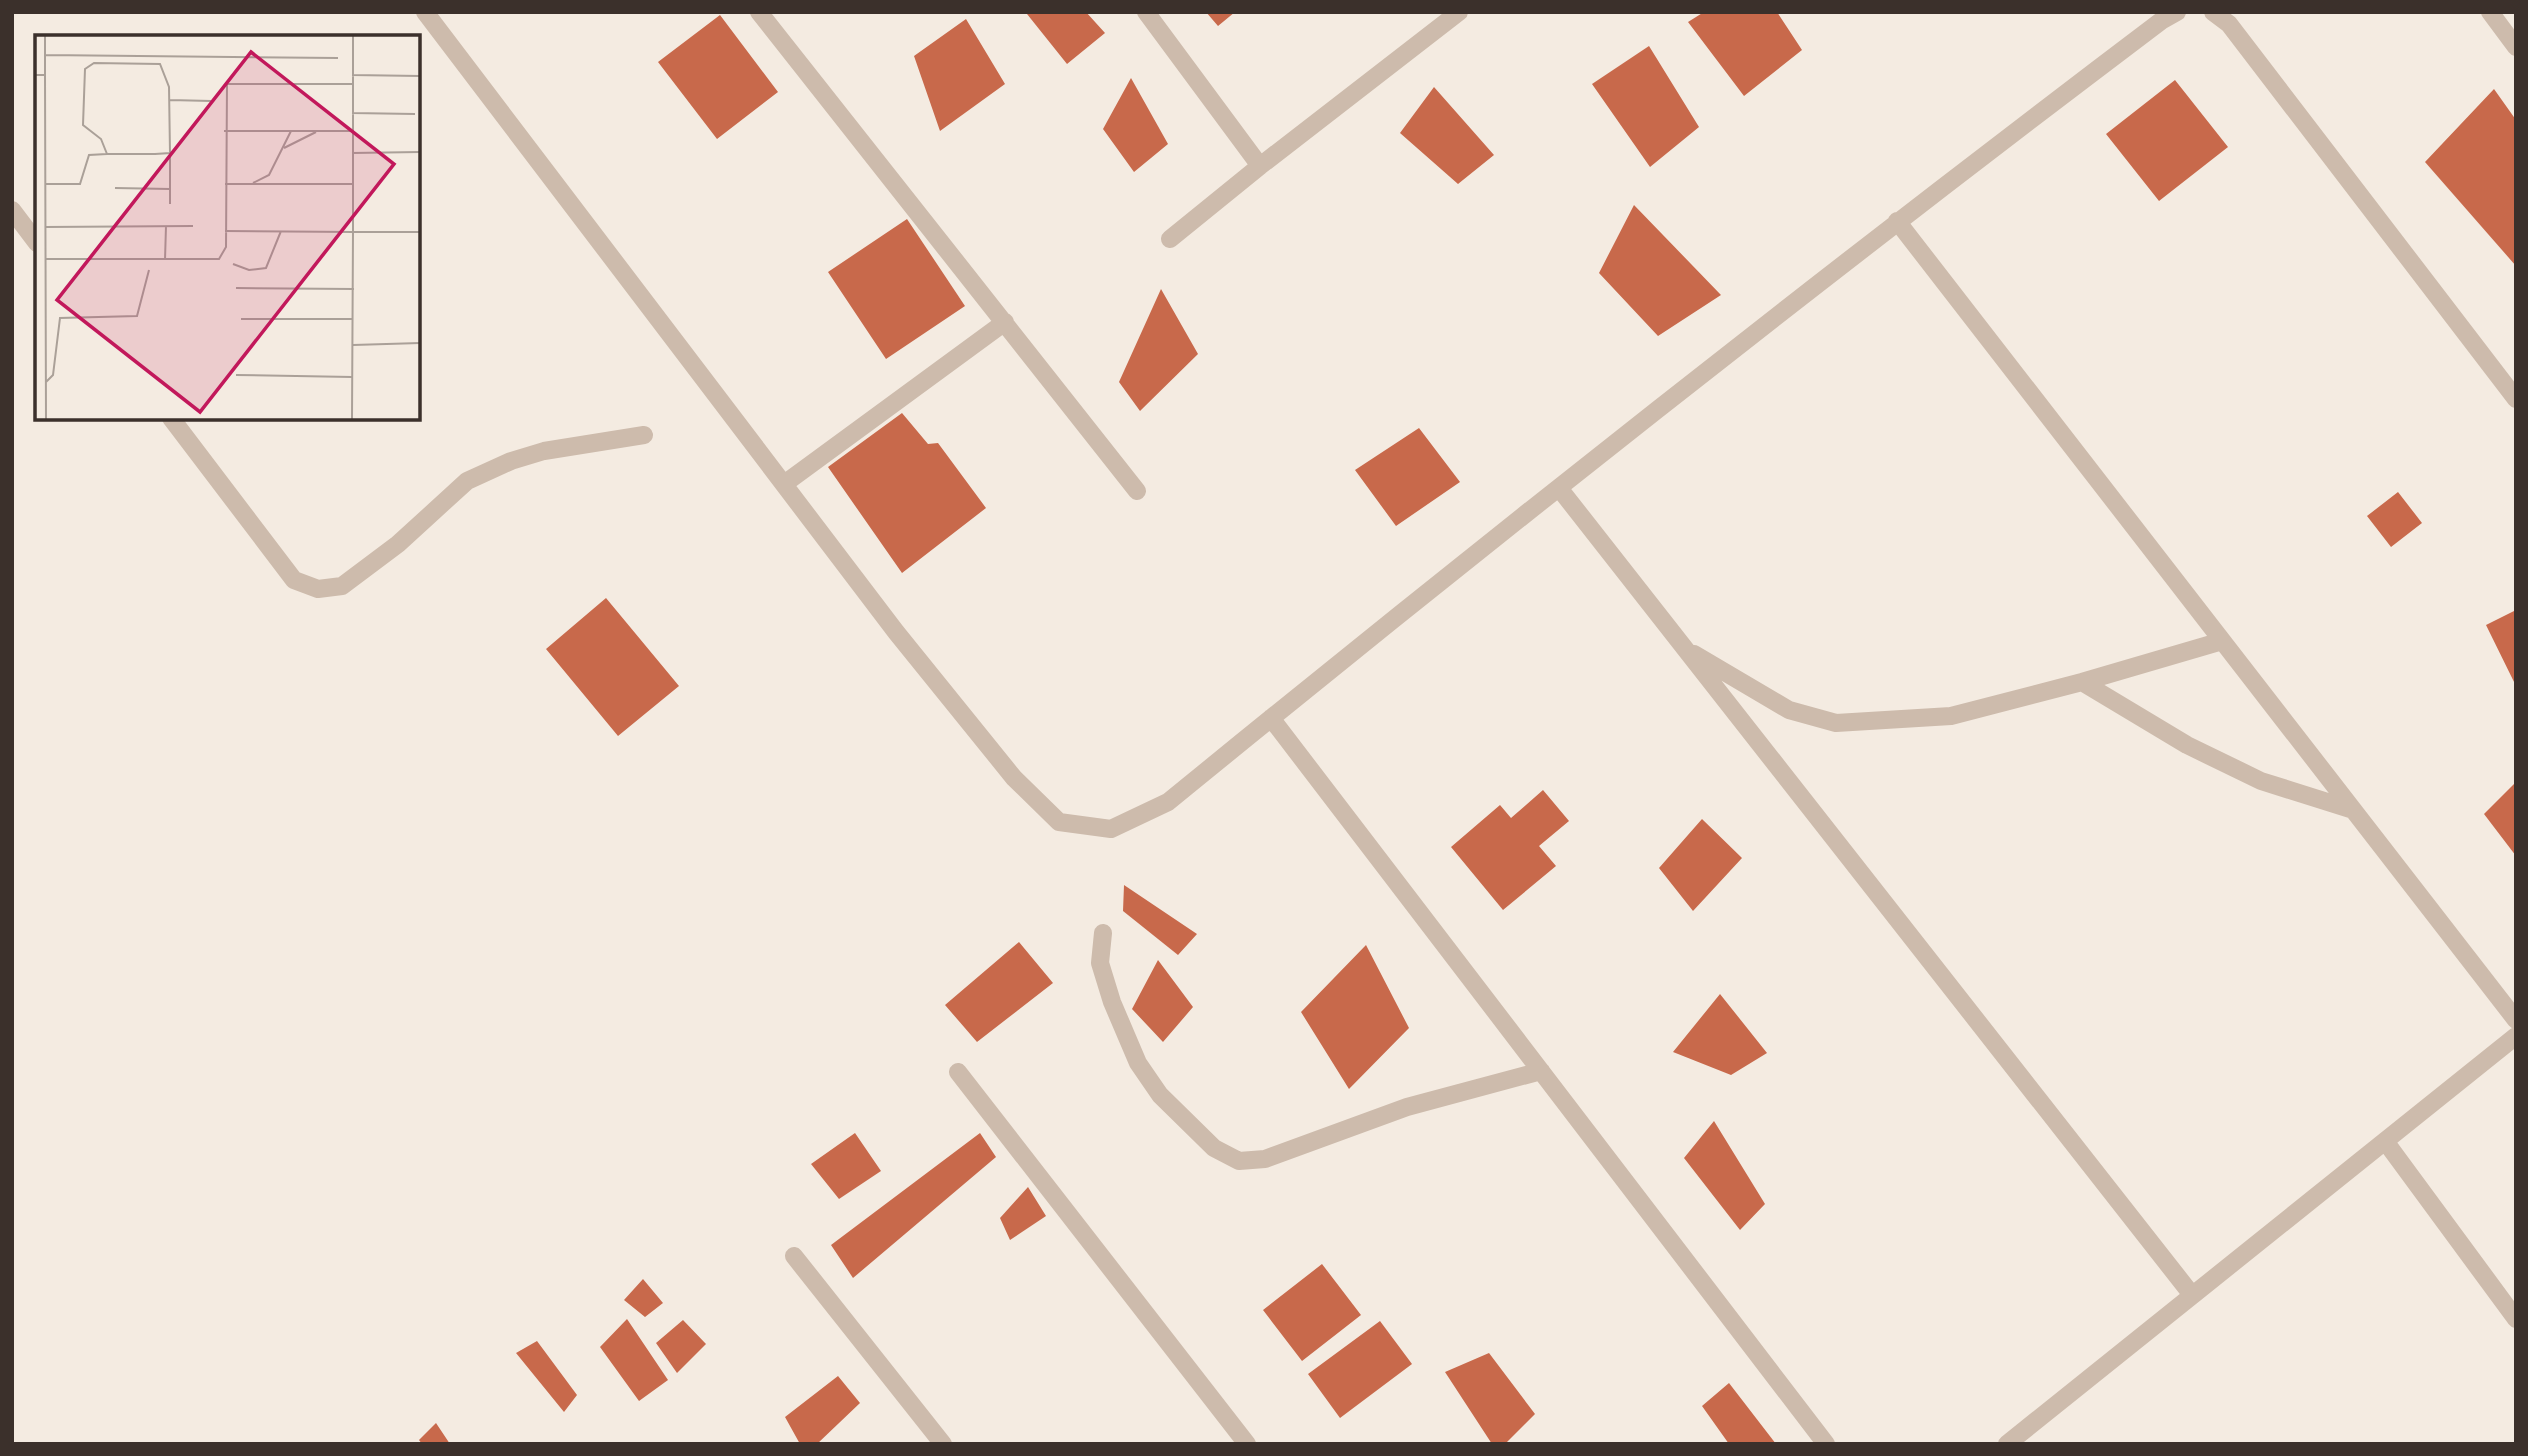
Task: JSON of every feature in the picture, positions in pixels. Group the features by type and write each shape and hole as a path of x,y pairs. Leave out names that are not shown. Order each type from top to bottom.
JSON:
{"street":[{"path":"425,12 896,632 1005,768 1059,822 1111,829 1168,802 1896,221 2161,21 2178,12"},
{"path":"759,12 1137,491"},
{"path":"1146,12 1260,166"},
{"path":"1170,240 1260,166 1459,12"},
{"path":"2213,12 2229,24 2516,399"},
{"path":"2490,12 2516,47"},
{"path":"12,210 35,240"},
{"path":"1896,221 2516,1020"},
{"path":"784,484 1005,323"},
{"path":"173,420 294,580 318,589 342,586 398,544 467,481 511,461 544,451 644,435"},
{"path":"1559,488 2192,1295"},
{"path":"1685,649 1789,710 1836,723 1951,716 2082,682 2222,641"},
{"path":"2082,682 2187,745 2261,782 2353,810"},
{"path":"1271,718 1826,1444"},
{"path":"1103,933 1100,963 1112,1002 1138,1063 1160,1095 1214,1148 1239,1161 1265,1159 1407,1107 1541,1071"},
{"path":"2007,1444 2516,1036"},
{"path":"958,1072 1247,1444"},
{"path":"2385,1141 2516,1319"},
{"path":"794,1256 943,1444"}],"building":[{"path":"1028,12 1086,12 1105,33 1067,64"},
{"path":"1206,12 1235,12 1218,26"},
{"path":"1704,12 1777,12 1802,50 1744,96 1688,22"},
{"path":"720,15 778,92 717,139 658,62"},
{"path":"966,19 1005,84 940,131 914,56"},
{"path":"1649,46 1699,127 1650,167 1592,84"},
{"path":"1131,78 1168,144 1134,172 1103,129"},
{"path":"2175,80 2228,147 2159,201 2106,134"},
{"path":"1434,87 1494,155 1458,184 1400,133"},
{"path":"2494,89 2516,120 2516,266 2425,162"},
{"path":"1634,205 1721,295 1658,336 1599,273"},
{"path":"907,219 965,306 886,359 828,272"},
{"path":"1161,289 1198,354 1140,411 1119,382"},
{"path":"902,413 928,444 938,443 986,508 902,573 828,467"},
{"path":"1419,428 1460,482 1396,526 1355,470"},
{"path":"2398,492 2422,523 2391,547 2367,516"},
{"path":"606,598 679,686 618,736 546,649"},
{"path":"2516,610 2516,686 2486,625"},
{"path":"2516,782 2516,856 2484,814"},
{"path":"1543,790 1569,821 1539,846 1556,866 1503,910 1451,847 1500,805 1511,818"},
{"path":"1702,819 1742,858 1693,911 1659,868"},
{"path":"1124,885 1197,934 1178,955 1123,911"},
{"path":"1019,942 1053,983 977,1042 945,1005"},
{"path":"1366,945 1409,1028 1349,1089 1301,1012"},
{"path":"1158,960 1193,1007 1163,1042 1132,1009"},
{"path":"1720,994 1767,1053 1731,1075 1673,1052"},
{"path":"1714,1121 1765,1204 1740,1230 1684,1158"},
{"path":"855,1133 881,1171 839,1199 811,1164"},
{"path":"980,1133 996,1157 853,1278 831,1245"},
{"path":"1028,1187 1046,1216 1010,1240 1000,1218"},
{"path":"1322,1264 1361,1315 1302,1361 1263,1310"},
{"path":"643,1279 663,1303 645,1317 624,1300"},
{"path":"627,1319 668,1380 639,1401 600,1347"},
{"path":"683,1320 706,1344 677,1373 656,1343"},
{"path":"1380,1321 1412,1364 1340,1418 1308,1374"},
{"path":"537,1341 577,1395 564,1412 516,1353"},
{"path":"1489,1353 1535,1414 1505,1444 1492,1444 1445,1372"},
{"path":"838,1376 860,1403 817,1444 800,1444 785,1417"},
{"path":"1729,1383 1776,1444 1729,1444 1702,1406"},
{"path":"436,1423 450,1444 422,1444 419,1440"}]}
